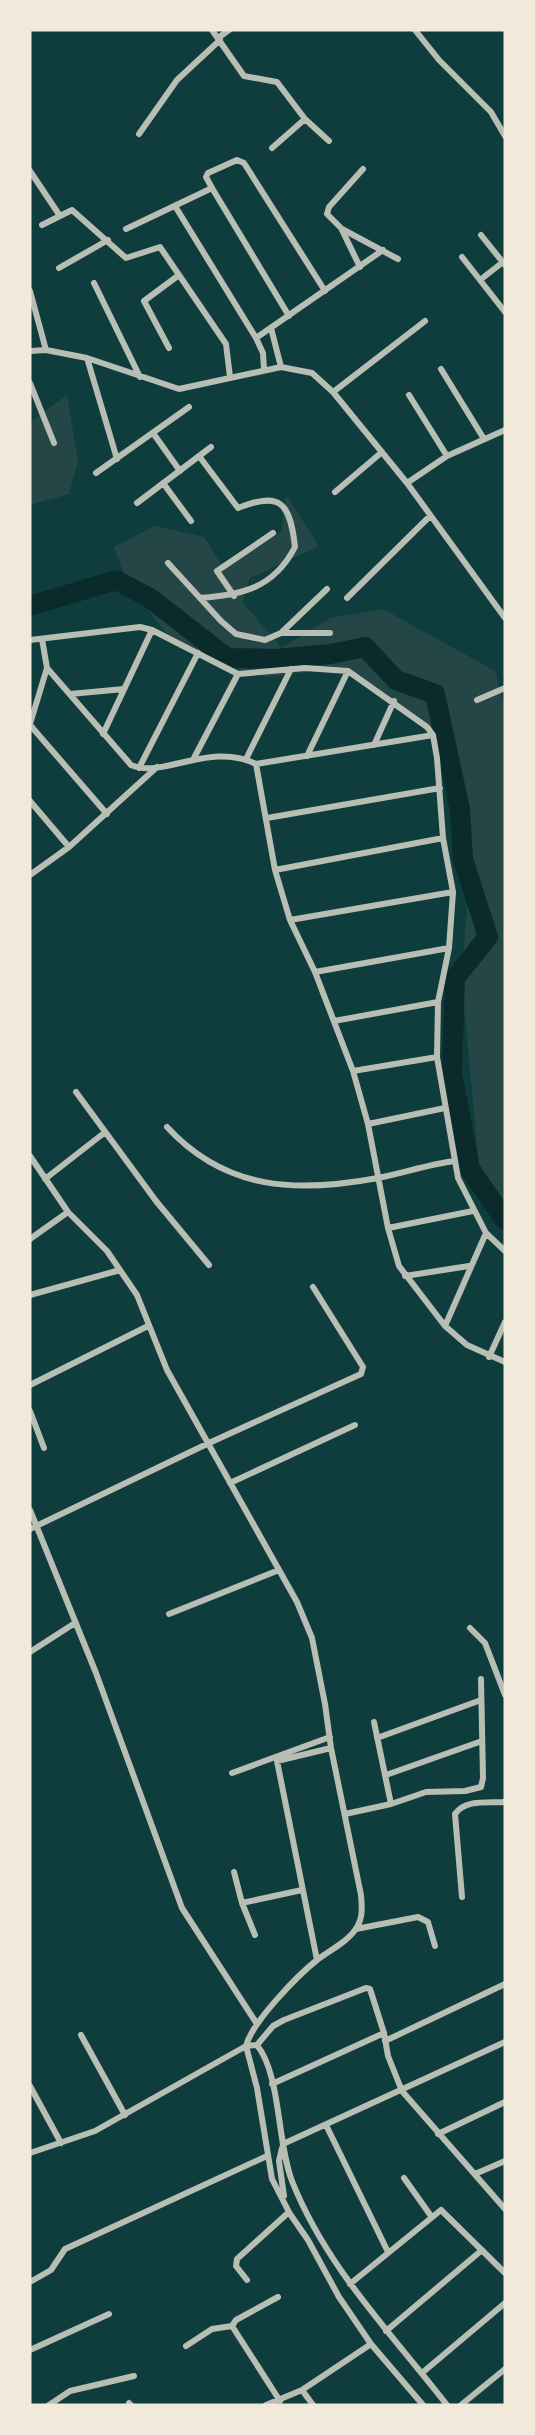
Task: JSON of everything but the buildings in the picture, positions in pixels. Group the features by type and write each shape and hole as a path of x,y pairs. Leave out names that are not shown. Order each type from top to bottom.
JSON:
{"street":[{"path":"212,30 244,76 277,82 305,119 328,141"},
{"path":"139,134 177,80 229,30"},
{"path":"420,32 439,60 490,112 505,136"},
{"path":"272,148 305,119"},
{"path":"289,316 212,188 206,177 208,173 241,160 325,291"},
{"path":"363,170 328,211 329,218 342,229 398,259"},
{"path":"30,171 60,216"},
{"path":"126,229 212,188"},
{"path":"175,206 256,338 263,353 264,369"},
{"path":"42,225 72,210 129,259 160,247 226,344 230,377"},
{"path":"342,229 360,267"},
{"path":"480,280 504,263 481,235"},
{"path":"59,268 108,240"},
{"path":"256,338 383,250"},
{"path":"462,257 505,312"},
{"path":"169,348 144,301 179,275"},
{"path":"94,283 140,377"},
{"path":"30,291 46,350"},
{"path":"333,392 425,321"},
{"path":"271,328 281,367"},
{"path":"30,351 46,350 87,358 179,389 264,369 281,367 312,372 333,392 407,483 505,618"},
{"path":"87,358 117,459"},
{"path":"441,369 484,439"},
{"path":"30,383 54,443"},
{"path":"409,395 447,456"},
{"path":"96,474 189,407"},
{"path":"407,483 447,456 505,430"},
{"path":"153,433 180,471"},
{"path":"137,503 212,447"},
{"path":"335,492 382,452"},
{"path":"199,456 238,508 261,499 273,500 284,508 293,527 295,548 277,574 257,587 234,596 200,598"},
{"path":"163,483 191,521"},
{"path":"347,598 430,516"},
{"path":"234,596 217,571 273,533"},
{"path":"168,563 236,634 265,640 281,633 327,589"},
{"path":"30,640 118,627 140,627 152,630 238,674 291,669 348,671 423,722 433,735 440,788 443,838 453,892 449,948 438,1002 437,1057 458,1178 486,1233 505,1251"},
{"path":"103,734 152,630"},
{"path":"281,633 330,633"},
{"path":"42,639 47,668 131,765 139,768 216,755 246,759 256,764 433,735"},
{"path":"139,768 198,653"},
{"path":"47,668 33,702 31,725 107,814"},
{"path":"246,759 291,669"},
{"path":"307,756 348,671"},
{"path":"195,758 238,674"},
{"path":"477,700 505,688"},
{"path":"70,694 124,689"},
{"path":"374,744 394,701"},
{"path":"256,764 275,870 290,920 315,972 353,1071 368,1124 393,1250 405,1276 445,1326 467,1345 489,1357 505,1362"},
{"path":"31,875 69,847 157,766"},
{"path":"267,818 440,788"},
{"path":"30,801 69,847"},
{"path":"275,870 443,838"},
{"path":"290,920 453,892"},
{"path":"315,972 449,948"},
{"path":"334,1021 438,1002"},
{"path":"353,1071 437,1057"},
{"path":"76,1092 104,1133 209,1265"},
{"path":"368,1124 445,1108"},
{"path":"167,1127 185,1147 212,1165 241,1178 263,1184 332,1185 378,1178 455,1161"},
{"path":"45,1179 104,1133"},
{"path":"30,1156 68,1212 107,1251 137,1295 167,1371 279,1570 312,1638 331,1748 361,1895 362,1915 356,1929"},
{"path":"388,1228 473,1211"},
{"path":"30,1239 68,1212"},
{"path":"445,1326 469,1266 486,1233"},
{"path":"405,1276 469,1266"},
{"path":"30,1295 120,1270"},
{"path":"33,1527 361,1374 363,1367 313,1287"},
{"path":"489,1357 505,1322"},
{"path":"30,1385 148,1326"},
{"path":"30,1411 44,1448"},
{"path":"230,1483 355,1425"},
{"path":"30,1510 33,1527 75,1623 135,1777 182,1908 257,2024"},
{"path":"169,1614 279,1570"},
{"path":"30,1652 75,1623"},
{"path":"470,1628 485,1642 505,1695"},
{"path":"345,1814 391,1804 426,1792 465,1791 481,1787 483,1778 481,1679"},
{"path":"377,1738 481,1700"},
{"path":"374,1722 391,1804"},
{"path":"232,1773 330,1737"},
{"path":"386,1775 482,1741"},
{"path":"317,1960 277,1761 331,1748"},
{"path":"462,1897 455,1814 466,1804 505,1802"},
{"path":"234,1872 242,1903 255,1935"},
{"path":"242,1903 302,1890"},
{"path":"423,2405 371,2344 329,2282 308,2240 290,2214 272,2179 257,2088 246,2046 257,2024 295,1979 356,1929 418,1917 428,1922 435,1946"},
{"path":"272,2084 505,1984"},
{"path":"30,2153 95,2131 246,2046 257,2044 273,2026 284,2020 361,1988 370,1989 388,2056 402,2091 505,2209"},
{"path":"81,2035 125,2115"},
{"path":"283,2144 505,2042"},
{"path":"257,2044 262,2051 272,2084 292,2181 326,2248 386,2331 447,2405"},
{"path":"30,2086 61,2143"},
{"path":"438,2134 505,2102"},
{"path":"326,2125 388,2252"},
{"path":"283,2144 279,2161 280,2184 290,2214"},
{"path":"30,2282 51,2270 65,2249 267,2156"},
{"path":"475,2174 505,2161"},
{"path":"404,2178 431,2216"},
{"path":"350,2284 436,2211 444,2211 505,2273"},
{"path":"247,2280 236,2266 237,2259 290,2214"},
{"path":"386,2331 482,2250"},
{"path":"186,2346 213,2330 232,2326 236,2320 278,2296"},
{"path":"422,2373 505,2303"},
{"path":"30,2350 109,2314"},
{"path":"232,2326 280,2401"},
{"path":"266,2405 302,2390 371,2344"},
{"path":"460,2405 505,2369"},
{"path":"49,2405 70,2391 134,2376"},
{"path":"302,2390 313,2405"}],"shaded area":[{"path":"67,395 78,461 69,494 30,505 30,422"},
{"path":"286,495 319,546 250,578 242,602 282,648 330,618 383,609 495,671 505,708 505,1208 480,1175 461,975 468,900 450,747 424,723 355,673 313,671 268,677 229,667 167,635 127,582 114,547 154,526 204,537 221,564 281,532"}],"waterway":[{"path":"30,606 116,580 150,598 227,658 276,659 331,654 365,647 396,680 435,694 460,809 463,859 488,937 455,978 452,1073 470,1169 505,1220"}]}
